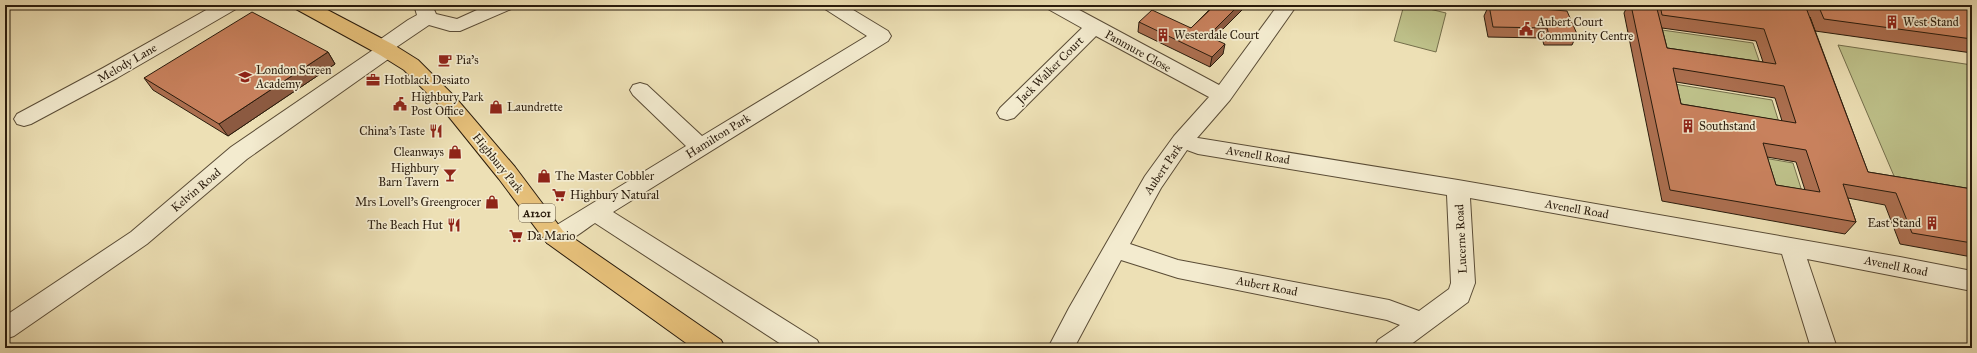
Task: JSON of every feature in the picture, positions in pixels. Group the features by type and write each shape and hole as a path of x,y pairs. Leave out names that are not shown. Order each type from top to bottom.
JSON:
{"main road":[{"name":"A1201","path":"303,5 385,49"},
{"name":"Highbury Park","path":"385,49 411,65 448,102 507,173 555,237 699,345"}],"street":[{"name":"Melody Lane","path":"24,120 229,5"},
{"path":"426,12 450,25 460,25 504,5"},
{"name":"Hamilton Park","path":"555,237 881,36 832,5"},
{"name":"Panmure Close","path":"1055,5 1208,89 1223,95"},
{"name":"Aubert Park","path":"1061,348 1153,182 1182,141 1223,95 1288,5"},
{"name":"Kelvin Road","path":"5,329 139,238 239,153 385,49 415,24 426,12"},
{"name":"Jack Walker Court","path":"1007,114 1094,26"},
{"path":"640,90 700,147"},
{"name":"Avenell Road","path":"1182,141 1198,146 1458,188 1791,247 1972,281"},
{"name":"Lucerne Road","path":"1387,348 1417,324 1459,295 1463,283 1458,188"},
{"path":"595,212 808,348"},
{"path":"1791,247 1824,348"},
{"name":"Aubert Road","path":"1116,249 1178,269 1389,310 1410,318 1417,324"}],"green space":[{"path":"1404,5 1413,5 1446,13 1436,52 1394,41"},
{"path":"1655,29 1753,43 1763,72 1662,57"},
{"path":"1838,45 1972,65 1972,196 1897,183"},
{"path":"1668,83 1772,100 1782,132 1675,115"},
{"path":"1682,144 1793,163 1805,201"}],"building":[{"path":"1215,5 1239,5 1208,36 1225,44 1212,57 1139,22 1152,10 1191,28"},
{"path":"1489,5 1567,11 1577,34 1549,35 1547,28 1493,27"},
{"path":"1631,5 1656,5 1667,48 1776,64 1764,29 1662,15 1660,5 1742,5 1755,7 1754,5 1805,5 1868,172 1972,189 1972,243 1912,233 1896,193 1843,184 1856,222 1670,190","holes":["1673,68 1784,86 1796,123 1681,104","1763,143 1806,150 1820,192 1776,185"]},
{"path":"1818,5 1972,5 1972,39 1824,19"},
{"name":"London Screen Academy","path":"252,12 328,52 219,124 144,78"}],"place":[{"name":"West Stand","path":"1892,22"},
{"name":"Aubert Court Community Centre","path":"1526,29"},
{"name":"Westerdale Court","path":"1163,35"},
{"name":"Pia's","path":"445,60"},
{"name":"London Screen Academy","path":"245,77"},
{"name":"Hotblack Desiato","path":"373,80"},
{"name":"Highbury Park Post Office","path":"400,104"},
{"name":"Laundrette","path":"496,107"},
{"name":"Southstand","path":"1688,126"},
{"name":"China's Taste","path":"436,131"},
{"name":"Cleanways","path":"455,152"},
{"name":"Highbury Barn Tavern","path":"450,175"},
{"name":"The Master Cobbler","path":"544,176"},
{"name":"Highbury Natural","path":"559,195"},
{"name":"Mrs Lovell's Greengrocer","path":"492,202"},
{"name":"East Stand","path":"1932,223"},
{"name":"The Beach Hut","path":"454,225"},
{"name":"Da Mario","path":"516,236"}]}
